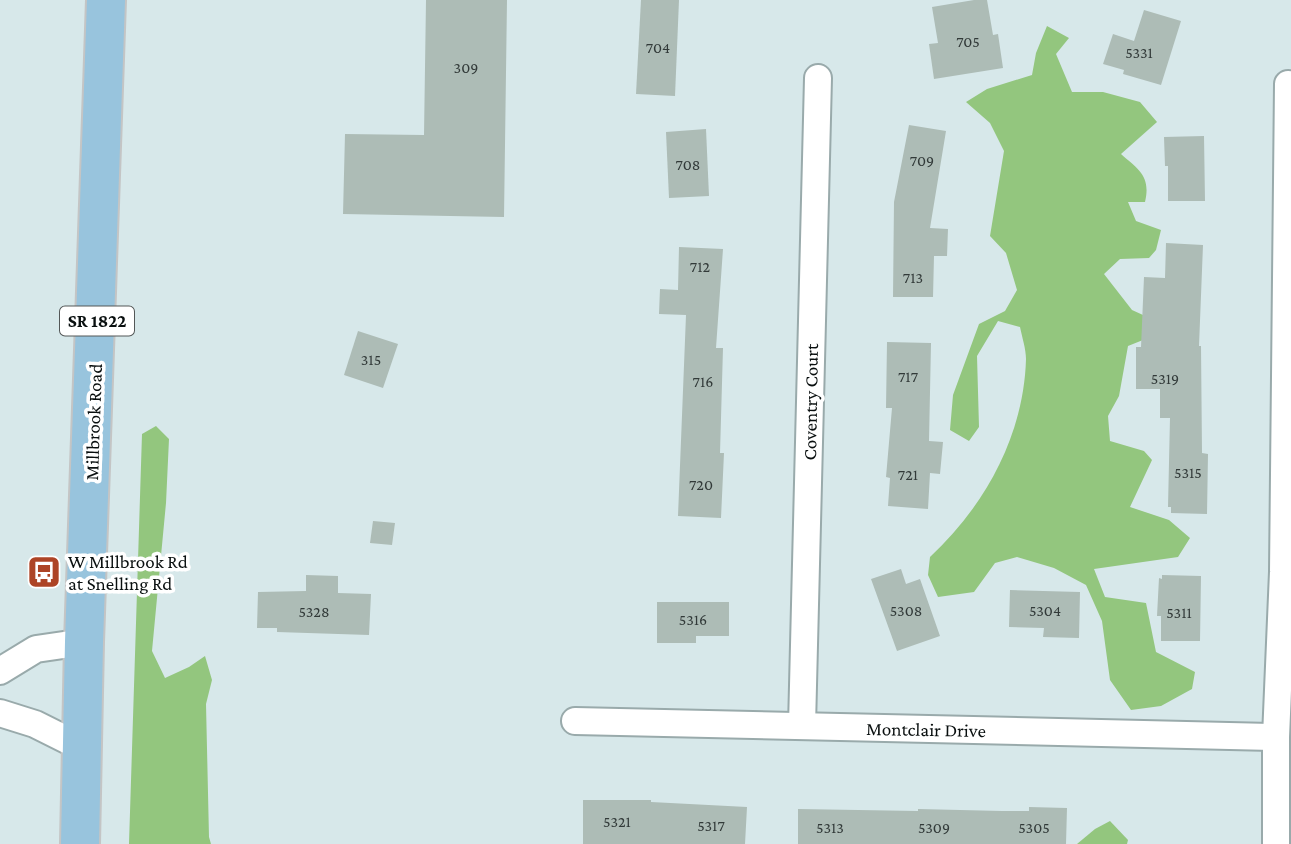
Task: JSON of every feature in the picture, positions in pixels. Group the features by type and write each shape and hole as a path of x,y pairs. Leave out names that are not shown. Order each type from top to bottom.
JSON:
{"main road":[{"name":"Millbrook Road","path":"80,844 84,642 106,0"}],"street":[{"name":"Coventry Court","path":"802,726 818,78"},
{"path":"1276,844 1276,737 1283,572 1288,84"},
{"path":"0,671 36,649 84,642"},
{"path":"0,713 35,724 83,748"},
{"name":"Montclair Drive","path":"575,721 1276,737"}],"green space":[{"path":"1047,26 1069,38 1056,54 1072,92 1103,92 1140,102 1157,122 1121,154 1138,169 1145,180 1145,202 1128,202 1136,221 1161,230 1156,250 1149,258 1120,259 1104,274 1132,310 1154,320 1158,334 1128,346 1119,396 1108,416 1110,441 1144,451 1152,460 1130,507 1169,520 1190,538 1178,557 1094,569 1105,597 1146,603 1156,652 1195,672 1192,689 1161,706 1131,710 1110,680 1102,621 1086,585 1054,568 1017,557 995,563 974,592 938,597 928,575 930,557 968,515 998,467 1018,415 1024,387 1026,359 1020,327 998,321 977,356 979,427 969,441 950,430 953,395 979,324 1005,311 1017,290 1006,253 990,236 1004,151 990,123 966,102 987,89 1032,75 1036,53"},
{"path":"156,426 169,439 166,503 152,651 165,678 205,656 212,680 206,704 211,844 129,844 142,434"},
{"path":"1110,821 1128,840 1127,844 1077,844 1095,829"}],"building":[{"path":"426,0 507,0 504,217 343,214 345,134 424,135"},
{"path":"641,0 679,0 675,96 636,94"},
{"path":"987,0 993,35 998,34 1003,68 934,79 929,44 938,43 932,7"},
{"path":"1144,10 1181,21 1161,85 1123,74 1124,70 1103,64 1113,34 1134,41"},
{"path":"909,125 946,131 930,228 948,229 947,256 934,256 933,297 893,297 894,202"},
{"path":"706,129 709,196 669,198 666,132"},
{"path":"1204,136 1205,201 1168,201 1168,166 1165,166 1164,137"},
{"path":"1166,243 1203,245 1199,346 1202,453 1208,454 1207,514 1171,513 1171,507 1168,507 1170,418 1160,418 1160,389 1136,389 1136,347 1141,347 1144,277 1165,278"},
{"path":"679,247 723,249 716,348 723,348 720,453 724,453 721,518 678,516 686,315 659,314 660,289 678,290"},
{"path":"358,331 398,344 383,388 344,375"},
{"path":"887,342 931,343 929,441 943,442 940,474 930,473 928,509 888,506 890,478 886,477 892,408 886,408"},
{"path":"373,521 395,523 392,545 370,543"},
{"path":"901,569 906,584 920,579 940,636 897,651 871,579"},
{"path":"306,575 338,576 338,593 371,594 369,635 277,632 277,628 257,628 258,592 306,591"},
{"path":"1162,575 1201,576 1200,641 1161,641 1161,616 1157,616 1159,578 1162,579"},
{"path":"1010,590 1080,592 1079,638 1043,637 1044,628 1009,627"},
{"path":"657,602 729,602 729,636 696,636 696,643 657,643"},
{"path":"583,800 651,800 747,807 745,844 583,844"},
{"path":"1029,807 1067,808 1066,844 798,844 798,809 1029,811"}],"place":[{"name":"W Millbrook Rd at Snelling Rd","path":"44,572"}]}
